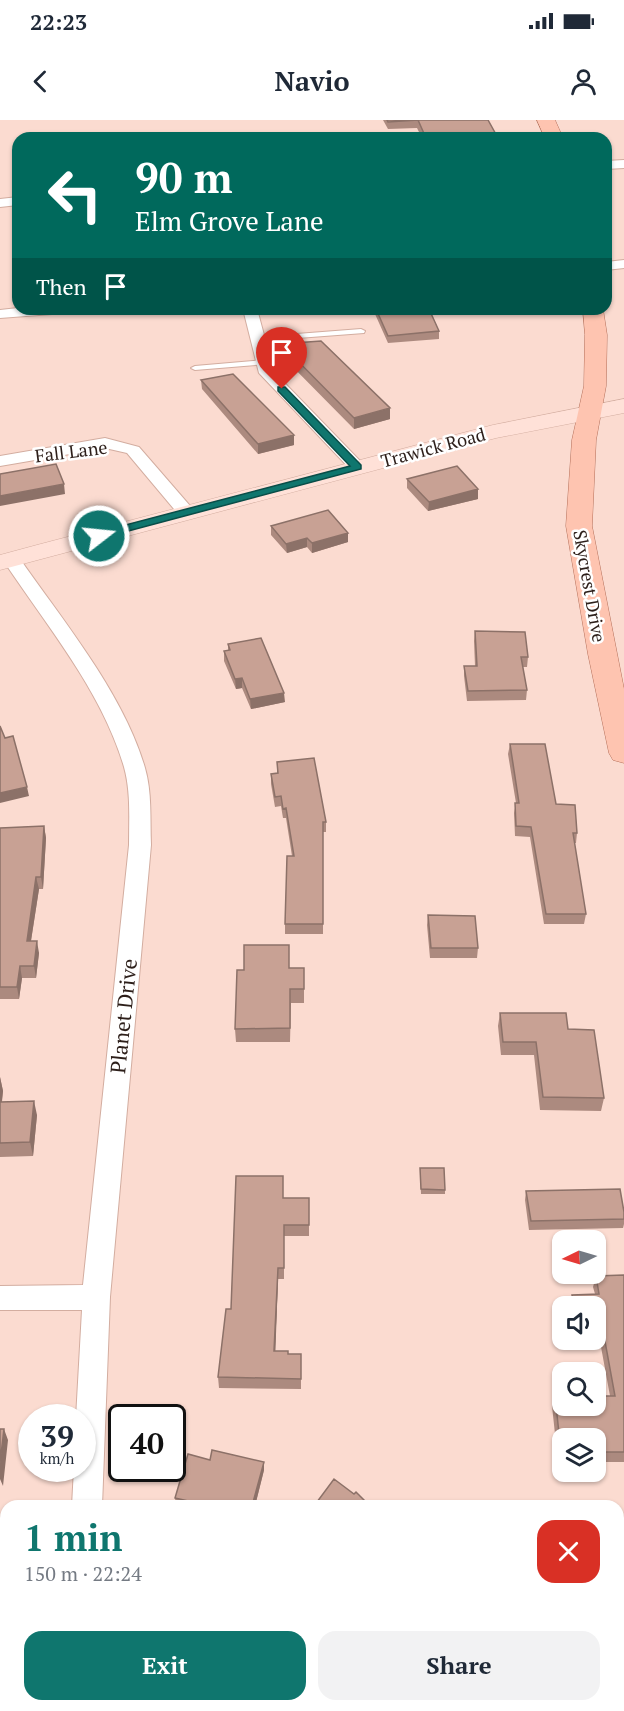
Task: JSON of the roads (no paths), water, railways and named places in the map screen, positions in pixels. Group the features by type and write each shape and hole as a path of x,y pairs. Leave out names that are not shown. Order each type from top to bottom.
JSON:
{"main road":[{"name":"Skycrest Drive","path":"593,315 596,335 595,386 581,466 580,544 624,753"}],"street":[{"path":"252,315 267,373 357,467"},
{"name":"Trawick Road","path":"6,562 185,511 495,431 591,410 624,406"},
{"name":"Fall Lane","path":"0,461 105,443 133,450 185,511"},
{"name":"Planet Drive","path":"6,562 80,661 114,721 135,768 140,811 140,845 96,1297 87,1500"},
{"path":"0,1298 96,1297"}],"lane":[{"path":"258,339 361,331"},
{"path":"195,368 264,362"}]}
